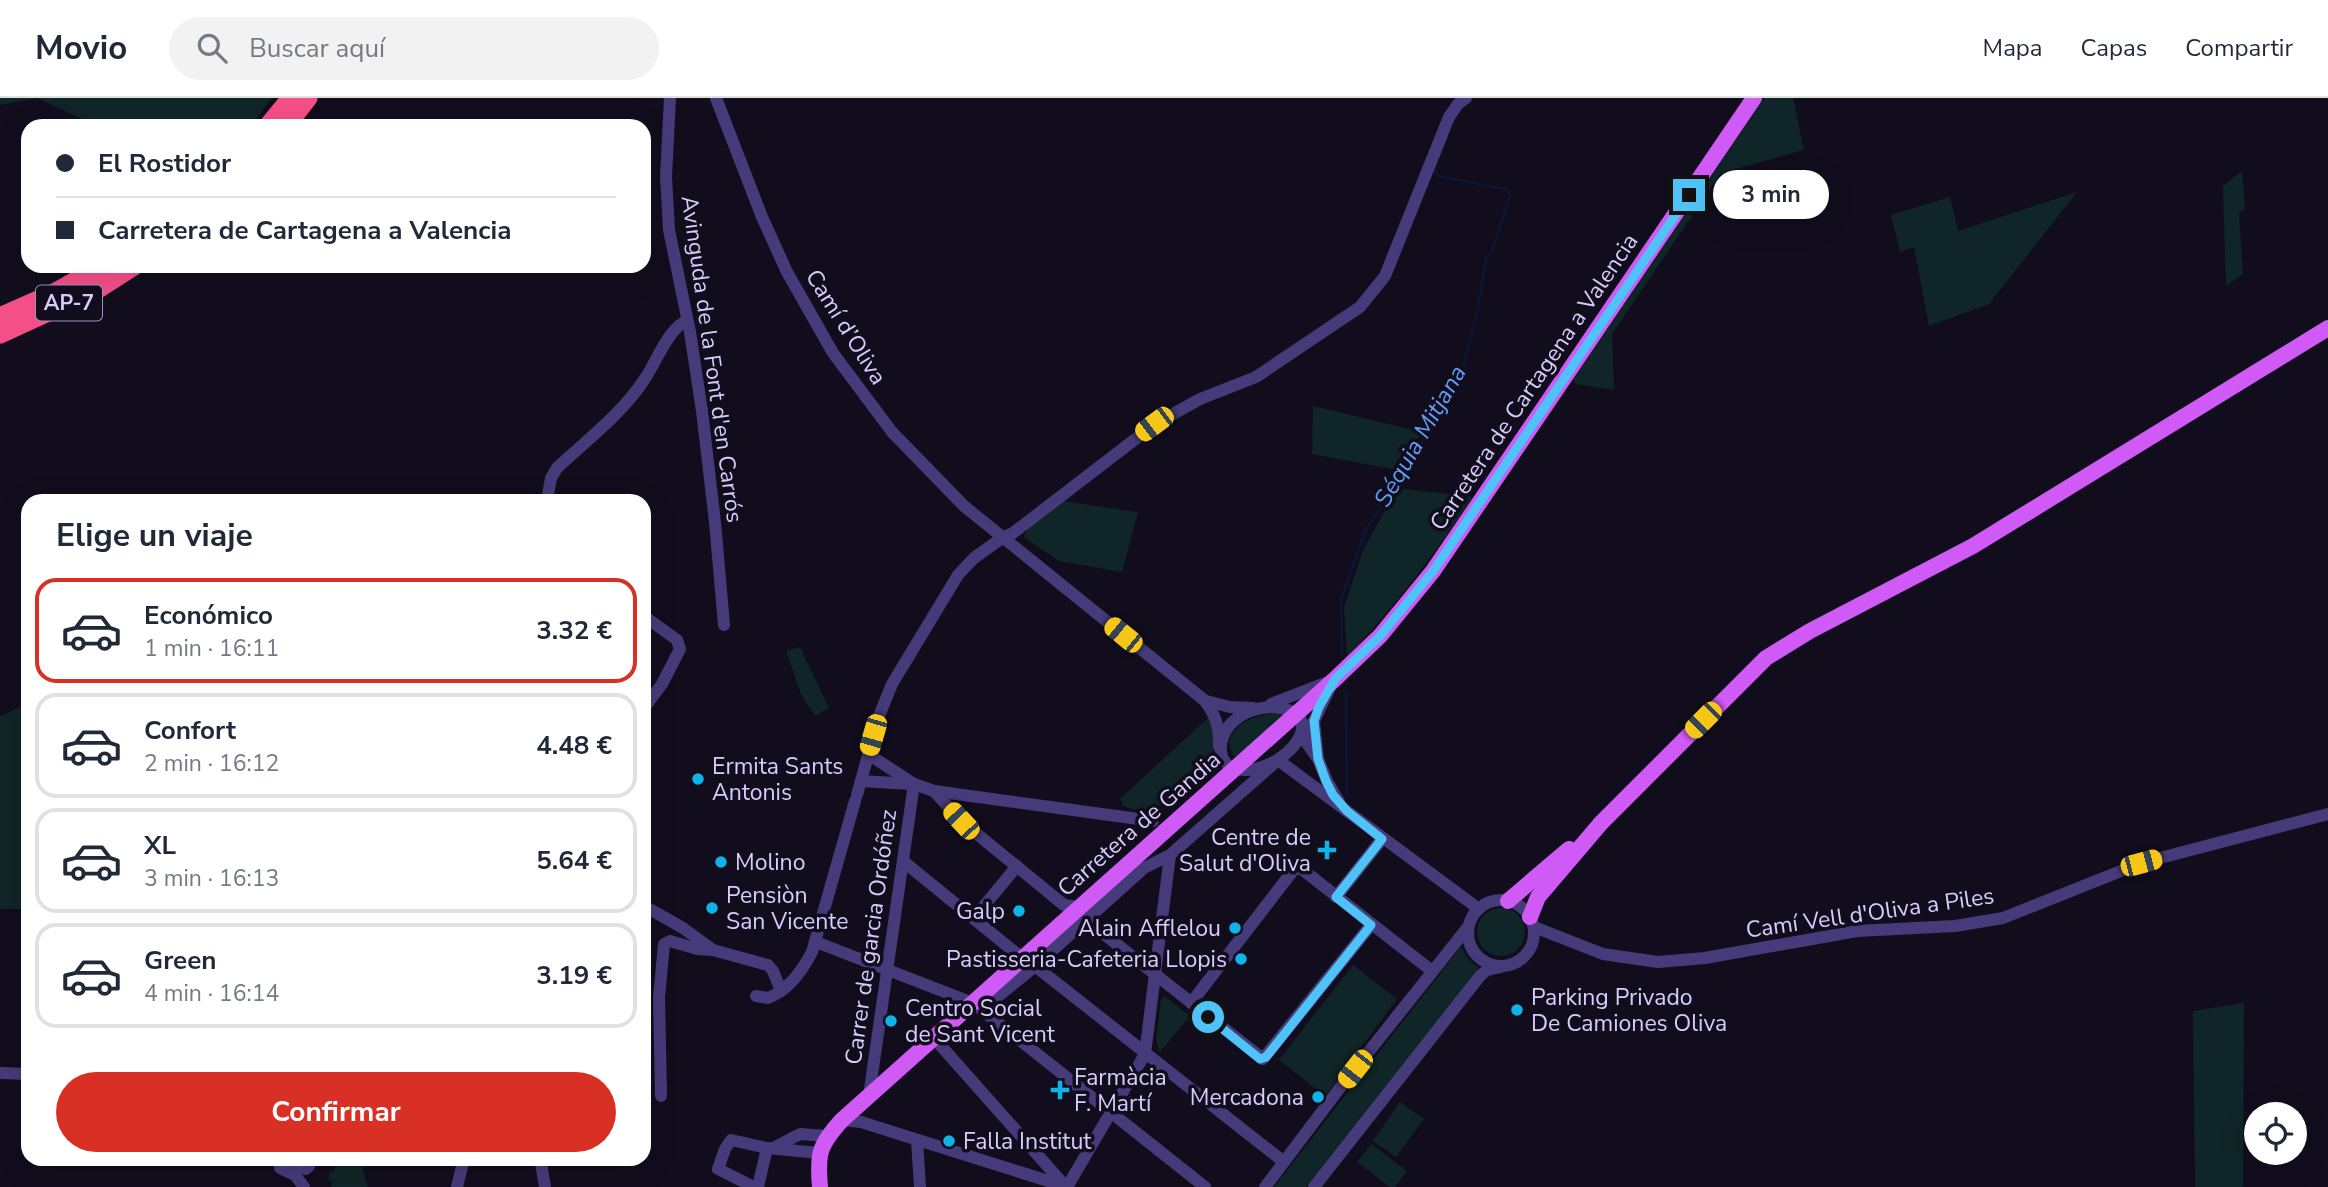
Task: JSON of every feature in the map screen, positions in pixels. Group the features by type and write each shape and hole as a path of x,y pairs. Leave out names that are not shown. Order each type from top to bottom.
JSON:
{"highway":[{"path":"274,119 291,98"},
{"path":"292,119 308,98"},
{"name":"AP-7","path":"0,317 54,293 90,273"},
{"name":"AP-7","path":"0,334 64,306 123,273"}],"main road":[{"name":"Carretera de Cartagena a Valencia","path":"1335,679 1380,636 1433,571 1754,98"},
{"path":"1532,922 1538,897 1601,823 1773,653 1973,546 2328,328"},
{"name":"Carretera de Gandia","path":"813,1152 842,1120 934,1038 979,1006 1082,914 1235,769 1335,679"},
{"path":"1508,901 1583,835 1601,823"},
{"path":"813,1152 820,1187"}],"street":[{"name":"Avinguda de la Font d'en Carrós","path":"670,98 666,160 667,214 687,321 711,483 724,625"},
{"name":"Camí d’Oliva","path":"716,98 774,244 811,316 834,353 892,432 964,506 1204,700"},
{"path":"756,996 768,999 781,991 802,970 816,942 830,884 883,704 892,684 958,575 974,558 1013,533 1154,424 1200,399 1256,377 1360,307 1385,276 1449,117 1466,98"},
{"path":"548,494 551,478 557,468 629,399 645,379 677,325 687,321"},
{"path":"651,621 677,640 680,649 662,684 651,699"},
{"path":"1219,747 1224,732 1235,719 1335,679"},
{"name":"Carretera de Gandia","path":"1082,914 1144,868 1170,855 1288,752 1314,721 1335,679"},
{"path":"1204,700 1230,707 1280,708 1295,715 1302,724 1302,736 1318,759 1333,795 1347,811"},
{"path":"1204,700 1213,711 1219,726 1219,747 1225,761 1235,769 1252,769 1278,760 1479,909"},
{"path":"1314,721 1318,759"},
{"path":"868,754 914,784 934,791 1153,821"},
{"path":"861,781 914,784"},
{"name":"Carrer de garcia Ordóñez","path":"869,1096 914,784"},
{"path":"934,791 961,821 1262,1059 1371,925"},
{"name":"Camí Vell d'Oliva a Piles","path":"1532,922 1603,954 1658,962 1705,958 1857,931 1955,926 2003,918 2141,863 2328,814"},
{"path":"1336,897 1382,839"},
{"path":"1067,1187 1145,1054 1170,855"},
{"path":"904,861 1284,1162"},
{"path":"974,918 1017,866"},
{"path":"1191,1003 1292,869 1298,868 1432,971"},
{"path":"1265,1187 1468,927 1479,909 1498,900 1508,901 1525,910 1532,922 1532,946 1527,954 1511,965 1488,970 1480,976 1314,1187"},
{"path":"651,910 683,928 713,950"},
{"path":"1468,927 1470,946 1475,955 1491,965 1501,967"},
{"path":"661,1096 659,1002 664,944 670,942 713,950 765,964 773,971 781,991"},
{"path":"816,942 979,1006 1205,1187"},
{"path":"934,1038 1067,1187"},
{"path":"0,1073 21,1074"},
{"path":"842,1120 860,1122 1067,1187"},
{"path":"805,1134 813,1152 771,1148 731,1140 718,1169 756,1187 771,1148 797,1135 805,1134 827,1136"},
{"path":"917,1140 920,1187"},
{"path":"1035,1177 1043,1172 1045,1163"},
{"path":"276,1166 295,1175 304,1187"},
{"path":"457,1187 462,1166"},
{"path":"542,1166 545,1187"}],"green space":[{"path":"0,98 37,98 0,105"},
{"path":"37,98 272,98 256,119 82,119"},
{"path":"1764,98 1793,98 1804,150 1721,173 1612,334 1614,390 1576,384 1573,380"},
{"path":"2242,171 2245,209 2239,213 2243,274 2226,286 2223,186"},
{"path":"2077,192 1989,304 1929,326 1914,247 1900,252 1891,215 1950,197 1958,231"},
{"path":"1313,406 1422,432 1397,470 1312,454"},
{"path":"1397,488 1473,497 1413,580 1347,657 1344,608 1363,551"},
{"path":"1062,501 1138,512 1122,572 1059,561 1024,537 1031,522"},
{"path":"800,647 829,708 815,716 801,694 786,651"},
{"path":"21,707 21,909 0,909 0,716"},
{"path":"1276,713 1284,717 1238,758 1233,755 1229,743 1235,730 1254,718"},
{"path":"1209,717 1215,738 1214,748 1206,765 1193,781 1172,800 1149,810 1123,806 1120,799"},
{"path":"1501,908 1518,915 1525,932 1518,949 1501,956 1484,949 1477,932 1484,915"},
{"path":"1461,947 1469,960 1479,968 1306,1187 1274,1187"},
{"path":"1353,965 1397,999 1325,1096 1279,1060"},
{"path":"1164,996 1190,1016 1160,1052 1156,1041 1161,1000"},
{"path":"2244,1003 2243,1187 2195,1187 2193,1011"},
{"path":"1400,1102 1424,1119 1396,1157 1373,1141"},
{"path":"1371,1144 1407,1171 1395,1187 1390,1187 1357,1162"},
{"path":"335,1166 361,1166 368,1187 331,1187 332,1181 328,1180 330,1171 333,1172"}],"waterway":[{"name":"Séquia Mitjana","path":"1439,157 1447,137"},
{"name":"Séquia Mitjana","path":"1342,655 1341,599 1366,529 1401,478 1424,438 1438,401 1463,369 1478,308 1486,258 1492,251 1510,195 1508,190 1438,176 1435,166"},
{"name":"Séquia Mitjana","path":"1346,690 1347,796"}],"place":[{"name":"Ermita Sants Antonis","path":"698,779"},
{"name":"Centre de Salut d'Oliva","path":"1327,850"},
{"name":"Molino","path":"721,862"},
{"name":"Pensiòn San Vicente","path":"712,908"},
{"name":"Galp","path":"1019,911"},
{"name":"Alain Afflelou","path":"1235,928"},
{"name":"Pastisseria-Cafeteria Llopis","path":"1241,959"},
{"name":"Parking Privado De Camiones Oliva","path":"1517,1010"},
{"name":"Centro Social de Sant Vicent","path":"891,1021"},
{"name":"Farmàcia F. Martí","path":"1060,1090"},
{"name":"Mercadona","path":"1318,1097"},
{"name":"Falla Institut","path":"949,1141"}],"route":[{"path":"1208,1017 1260,1059 1266,1057 1371,925 1336,897 1382,839 1338,802 1326,781 1318,759 1314,721 1319,707 1335,679 1380,636 1433,571 1689,195"}]}
